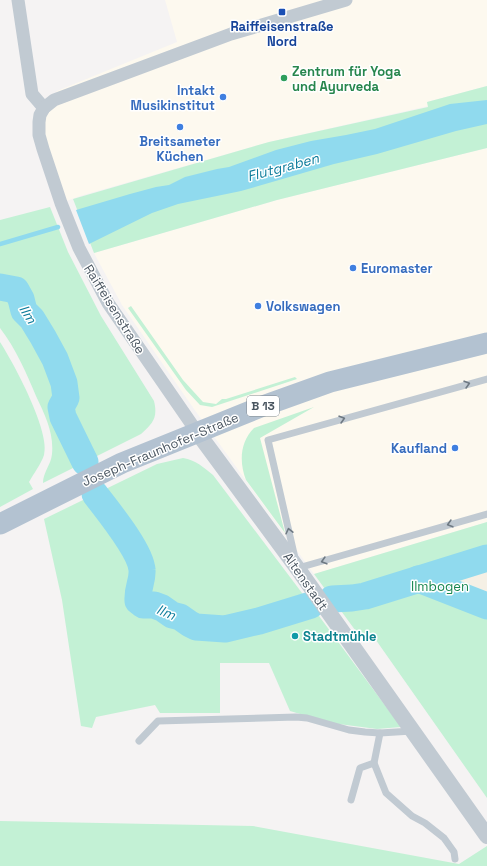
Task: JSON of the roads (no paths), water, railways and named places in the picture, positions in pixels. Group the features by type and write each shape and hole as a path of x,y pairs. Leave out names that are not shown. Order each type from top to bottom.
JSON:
{"main road":[{"name":"Joseph-Fraunhofer-Straße","path":"0,524 63,491 122,463 263,406 330,382 487,343"}],"street":[{"path":"18,0 32,94 44,108 54,100 231,34 346,0"},
{"name":"Raiffeisenstraße","path":"44,108 39,122 39,135 61,203 79,248 108,303 197,432"},
{"name":"Altenstadt","path":"197,432 298,569 487,836"}],"lane":[{"path":"487,379 268,440 298,569 487,514"},
{"path":"139,741 158,721 276,717 307,718 349,730 380,733 413,731"},
{"path":"380,733 374,763 386,793 412,816 425,823 444,838 454,852 455,859"},
{"path":"351,800 360,768 374,763"}],"water":[{"path":"487,100 487,124 456,131 377,154 334,164 241,191 178,204 152,213 89,244 76,210 156,187 169,185 185,177 229,167 276,150 311,141 375,129 450,104"}],"waterway":[{"name":"Flutgraben","path":"0,244 58,227"},
{"name":"Ilm","path":"0,287 16,290 21,299 24,311 32,319 55,359 64,383 66,398 61,407 63,417 85,462"},
{"name":"Ilm","path":"95,494 123,531 136,552 142,570 138,601 143,605 154,605 162,608 172,615 180,617 196,627 225,629 259,621 311,605"},
{"name":"Ilm","path":"332,599 365,596 487,558"},
{"name":"Ilm","path":"418,579 487,606"}],"place":[{"name":"Raiffeisenstraße Nord","path":"282,12"},
{"name":"Zentrum für Yoga und Ayurveda","path":"284,78"},
{"name":"Intakt Musikinstitut","path":"223,97"},
{"name":"Breitsameter Küchen","path":"180,127"},
{"name":"Euromaster","path":"353,268"},
{"name":"Volkswagen","path":"258,306"},
{"name":"Kaufland","path":"455,448"},
{"name":"Stadtmühle","path":"295,636"}],"park label":[{"name":"Ilmbogen","path":"440,586"}]}
